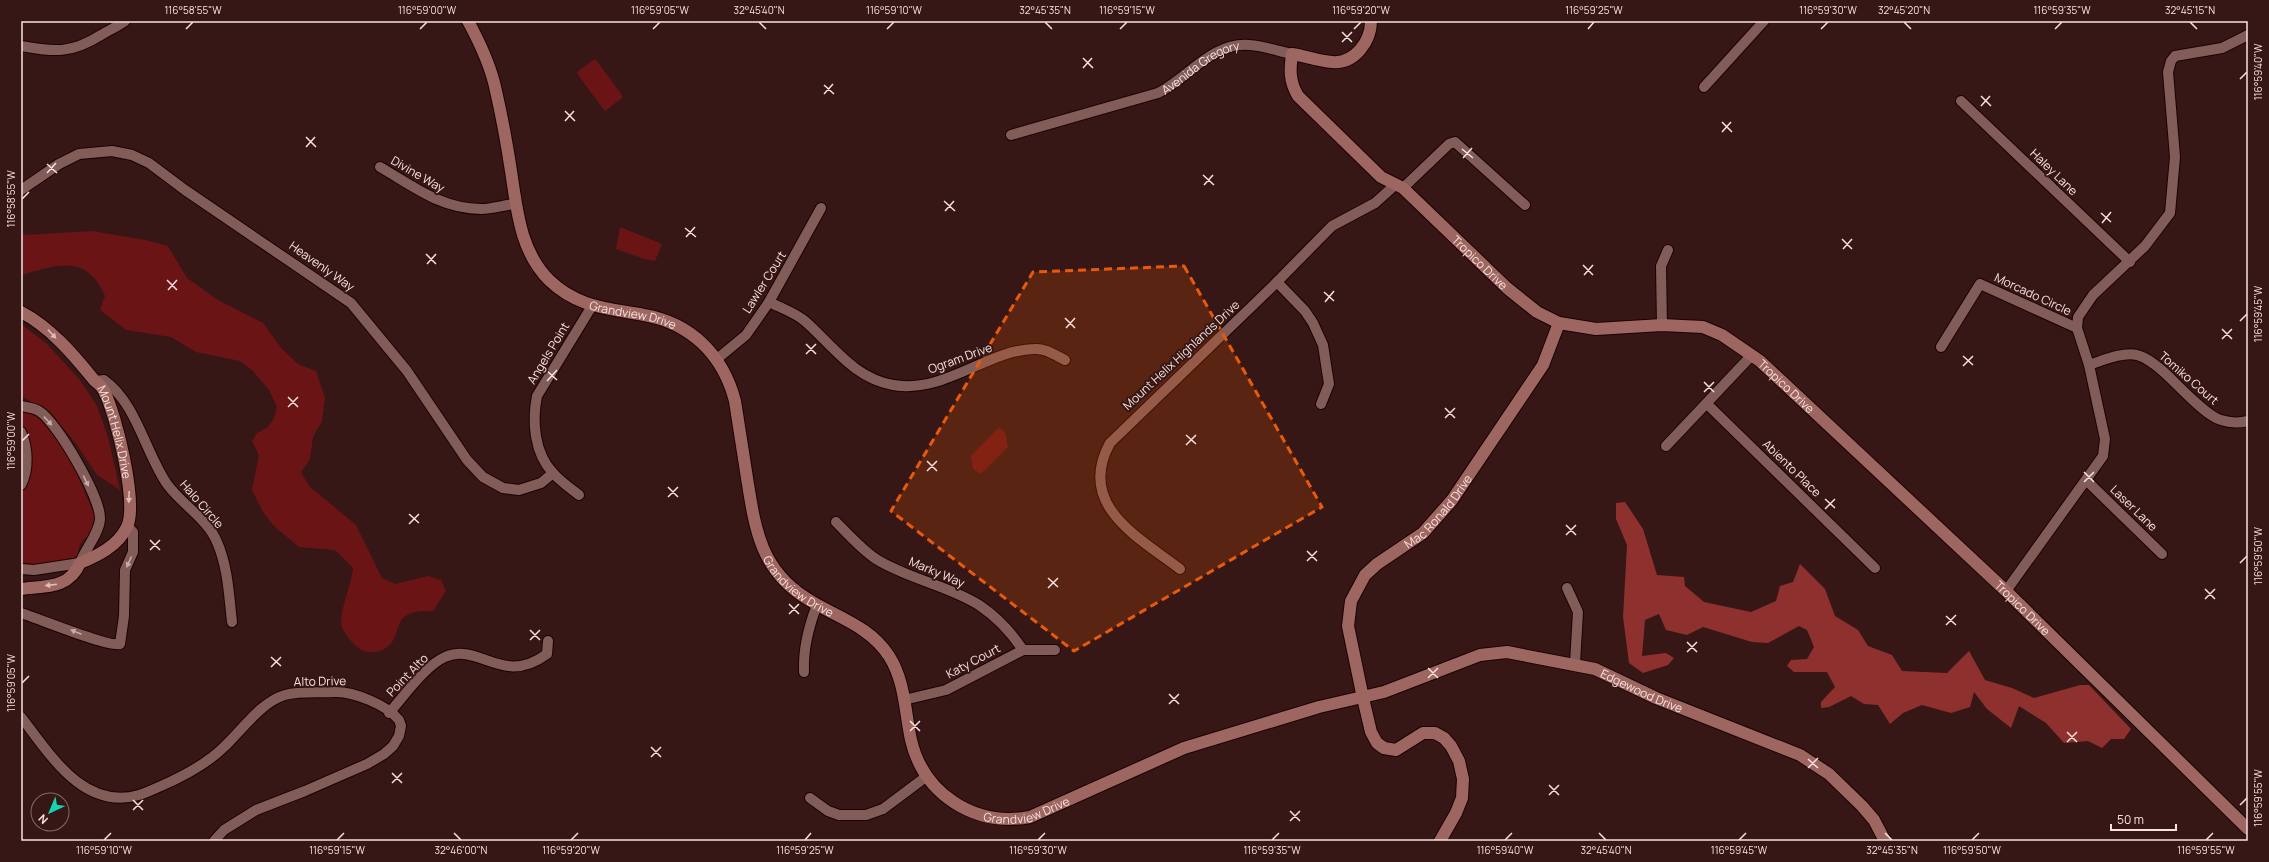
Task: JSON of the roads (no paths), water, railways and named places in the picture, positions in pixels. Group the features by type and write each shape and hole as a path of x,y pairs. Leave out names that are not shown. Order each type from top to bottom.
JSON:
{"street":[{"path":"21,46 50,51 76,48 89,43 125,21"},
{"name":"Grandview Drive","path":"468,21 483,47 496,90 515,204 526,246 537,266 556,287 577,300 592,306 644,315 674,324 700,340 717,359 730,383 735,401 755,529 759,541 778,574 796,591 817,605 855,624 882,646 898,672 912,742 926,776 946,798 967,811 990,818 1020,819 1039,814 1184,748 1319,707 1363,698"},
{"name":"Avenida Gregory","path":"1010,135 1158,93 1171,87 1217,51 1240,44 1250,44 1333,62 1346,59 1358,52 1366,42 1371,21"},
{"path":"1704,87 1764,21"},
{"path":"2006,591 2087,481 2103,456 2105,439 2089,364 2077,328 2078,317 2093,295 2130,262 2145,246 2170,213 2175,157 2168,72 2171,61 2175,56 2222,48 2248,34"},
{"name":"Tropico Drive","path":"1292,54 1289,71 1298,96 1382,177 1399,186 1507,288 1537,312 1560,323 1596,329 1662,325 1703,327 1722,335 1752,356 2006,591 2248,829"},
{"name":"Haley Lane","path":"1961,101 2130,262"},
{"name":"Mount Helix Highlands Drive","path":"1180,569 1119,522 1110,511 1104,499 1100,483 1103,458 1114,436 1278,282 1332,226 1374,203 1399,186 1449,144 1455,142 1525,205"},
{"name":"Heavenly Way","path":"21,190 69,158 90,152 122,153 149,163 185,190 351,302 407,371 467,460 483,477 503,488 519,490 541,483 553,473"},
{"name":"Divine Way","path":"380,167 426,196 447,204 483,209 515,204"},
{"name":"Lawler Court","path":"717,359 746,335 769,302 822,208"},
{"path":"1662,325 1661,266 1668,250"},
{"path":"1278,282 1305,311 1313,323 1323,345 1329,384 1321,404"},
{"name":"Morcado Circle","path":"1941,347 1980,284 2077,328"},
{"name":"Ogram Drive","path":"769,302 805,321 850,365 863,375 889,384 915,386 947,379 1015,351 1034,348 1049,351 1065,360"},
{"name":"Angels Point","path":"578,495 553,473 543,455 535,430 534,411 537,396 592,306"},
{"name":"Mount Helix Drive","path":"21,312 37,320 47,329 103,389 110,405 125,461 129,490 127,526"},
{"name":"Mac Ronald Drive","path":"1440,841 1456,813 1462,798 1463,779 1456,754 1444,738 1435,733 1423,733 1396,750 1388,750 1380,746 1371,732 1348,626 1351,601 1365,575 1377,564 1423,532 1452,500 1543,365 1560,323"},
{"name":"Tomiko Court","path":"2089,364 2120,356 2136,355 2156,364 2209,414 2220,420 2234,423 2248,421"},
{"path":"1666,446 1752,356"},
{"name":"Halo Circle","path":"95,381 104,380 124,400 167,483 179,499 205,524 217,541 226,569 232,622"},
{"name":"Abiento Place","path":"1707,404 1875,568"},
{"path":"21,406 39,411 54,427 87,481 98,509 99,527 76,572 61,584 21,590"},
{"path":"21,432 25,442 27,465 26,474 21,485"},
{"name":"Laser Lane","path":"2087,481 2162,554"},
{"name":"Marky Way","path":"836,522 859,546 876,559 968,599 983,608 1005,627 1023,650"},
{"path":"21,568 40,570 80,564 96,556 112,545 127,526 133,532 133,552 125,570 124,616 120,644 103,643 46,620 21,613"},
{"path":"1567,588 1578,612 1575,663"},
{"path":"804,672 803,653 808,629 817,605"},
{"name":"Point Alto","path":"389,713 427,670 444,657 456,653 470,655 498,665 511,667 538,660 547,654 548,642"},
{"name":"Katy Court","path":"904,700 946,690 1023,650 1055,650"},
{"name":"Edgewood Drive","path":"1363,698 1406,684 1470,658 1490,653 1515,653 1575,663 1595,669 1656,698 1766,740 1806,758 1829,774 1862,806 1874,820 1885,841"},
{"name":"Alto Drive","path":"21,717 61,768 74,781 98,794 123,797 140,795 176,779 201,765 224,747 267,704 285,695 348,693 365,698 399,720 401,731 389,750 367,764 256,810 224,830 214,841"},
{"path":"810,798 828,811 839,815 866,815 883,809 926,776"}]}
